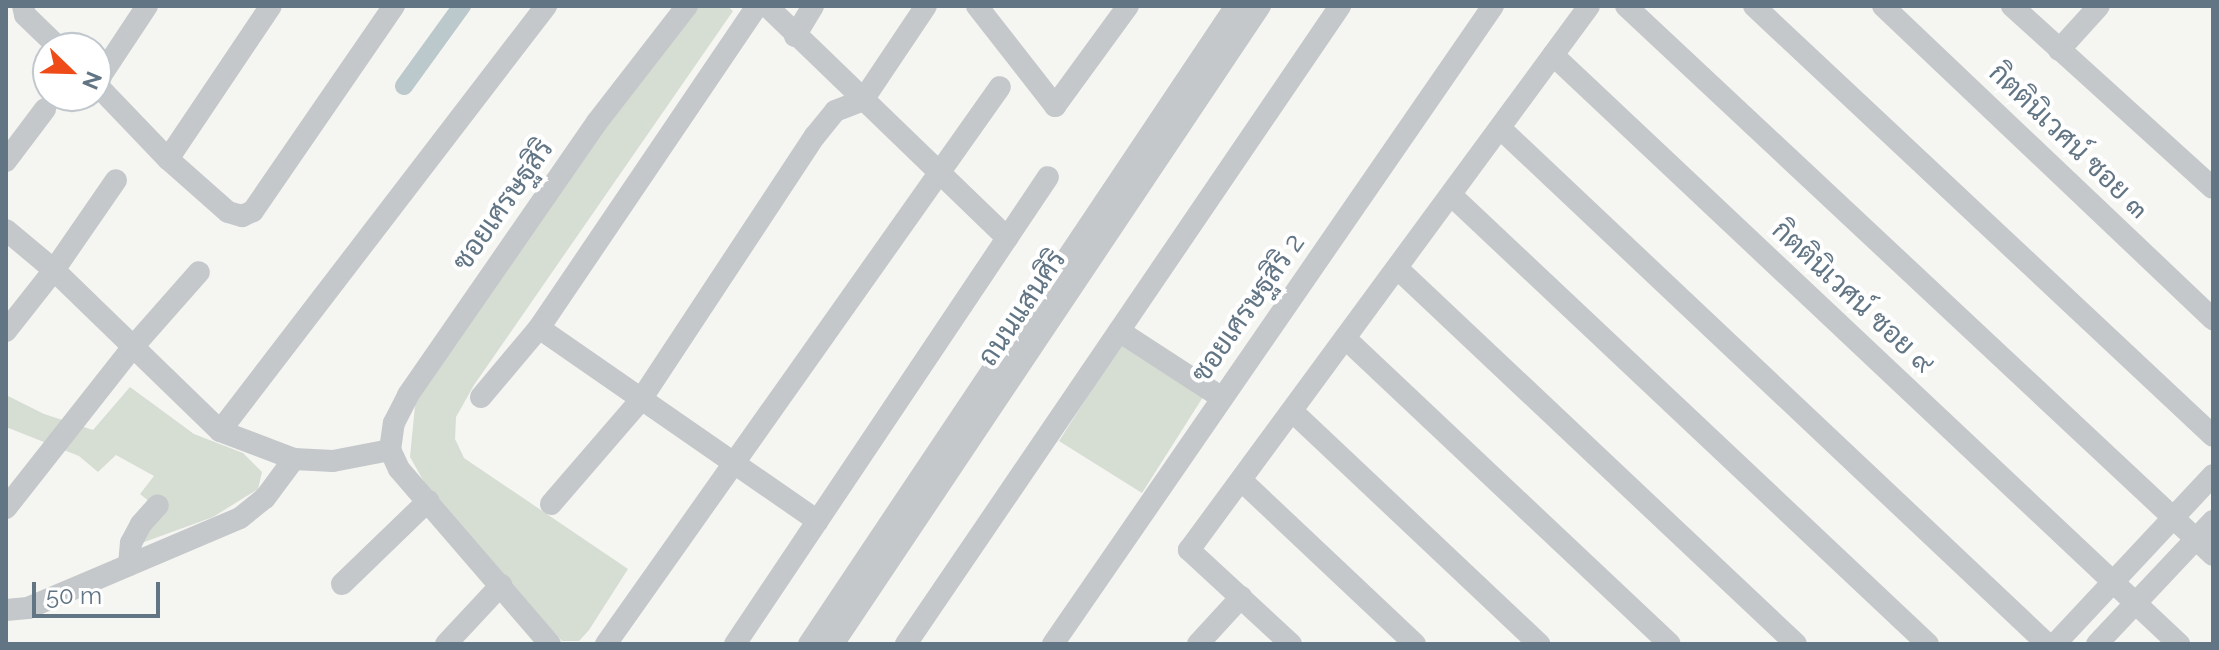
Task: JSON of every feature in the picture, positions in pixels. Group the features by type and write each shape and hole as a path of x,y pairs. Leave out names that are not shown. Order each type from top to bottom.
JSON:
{"street":[{"path":"23,6 25,15 43,32"},
{"path":"112,60 147,6"},
{"path":"168,159 271,6"},
{"path":"112,101 168,159 228,212 242,216 253,211 394,6"},
{"path":"220,431 546,6"},
{"name":"ซอยเศรษฐสิริ","path":"390,450 394,423 408,395 597,122 687,6"},
{"path":"481,397 539,328 757,6"},
{"path":"767,6 1007,238"},
{"path":"795,36 813,6"},
{"path":"551,504 640,401 815,136 835,111 863,100 926,6"},
{"path":"977,6 1055,106 1128,6"},
{"name":"ถนนแสนศิริ","path":"1208,65 1236,6"},
{"name":"ถนนแสนศิริ","path":"809,644 853,596 1208,65 1260,6"},
{"path":"906,644 1340,6"},
{"name":"ซอยเศรษฐสิริ 2","path":"1053,644 1493,6"},
{"path":"1291,644 1189,550 1589,6"},
{"path":"1626,6 2213,555"},
{"path":"1754,6 2213,436"},
{"name":"กิตตินิเวศน์ ซอย ๓","path":"1883,6 2213,319"},
{"path":"2012,6 2213,188"},
{"path":"2059,50 2099,6"},
{"name":"กิตตินิเวศน์ ซอย ๙","path":"1553,55 2179,644"},
{"path":"606,644 732,461 1000,87"},
{"path":"6,161 43,112"},
{"path":"1500,128 2047,644"},
{"path":"735,644 1048,177"},
{"path":"6,331 54,270 116,180"},
{"path":"1451,195 1928,644"},
{"path":"6,230 54,270 220,431 294,459 333,461 390,450 399,469 550,644"},
{"path":"1397,268 1796,644"},
{"path":"6,508 132,348 199,272"},
{"path":"539,328 640,401 818,521"},
{"path":"1119,331 1222,398"},
{"path":"1345,338 1670,644"},
{"path":"1292,411 1539,644"},
{"path":"6,610 28,608 240,518 265,498 294,459"},
{"path":"2055,644 2213,475"},
{"path":"1241,480 1415,644"},
{"path":"342,584 428,501"},
{"path":"129,565 131,543 141,524 158,505"},
{"path":"2097,644 2213,521"},
{"path":"446,644 501,585"},
{"name":"ถนนแสนศิริ","path":"833,644 853,596"},
{"path":"1198,644 1241,597"}],"shaded area":[{"path":"687,6 727,6 733,11 474,385 456,417 455,439 464,458 628,569 579,641 562,641 427,487 410,457 416,396"},
{"path":"1121,344 1203,397 1142,493 1059,441"},
{"path":"130,387 194,434 243,453 262,472 258,489 213,517 136,545 162,512 140,494 154,476 116,455 98,472 79,456 6,427 6,395 44,414 93,430"}],"waterway":[{"path":"404,86 462,6"}]}
